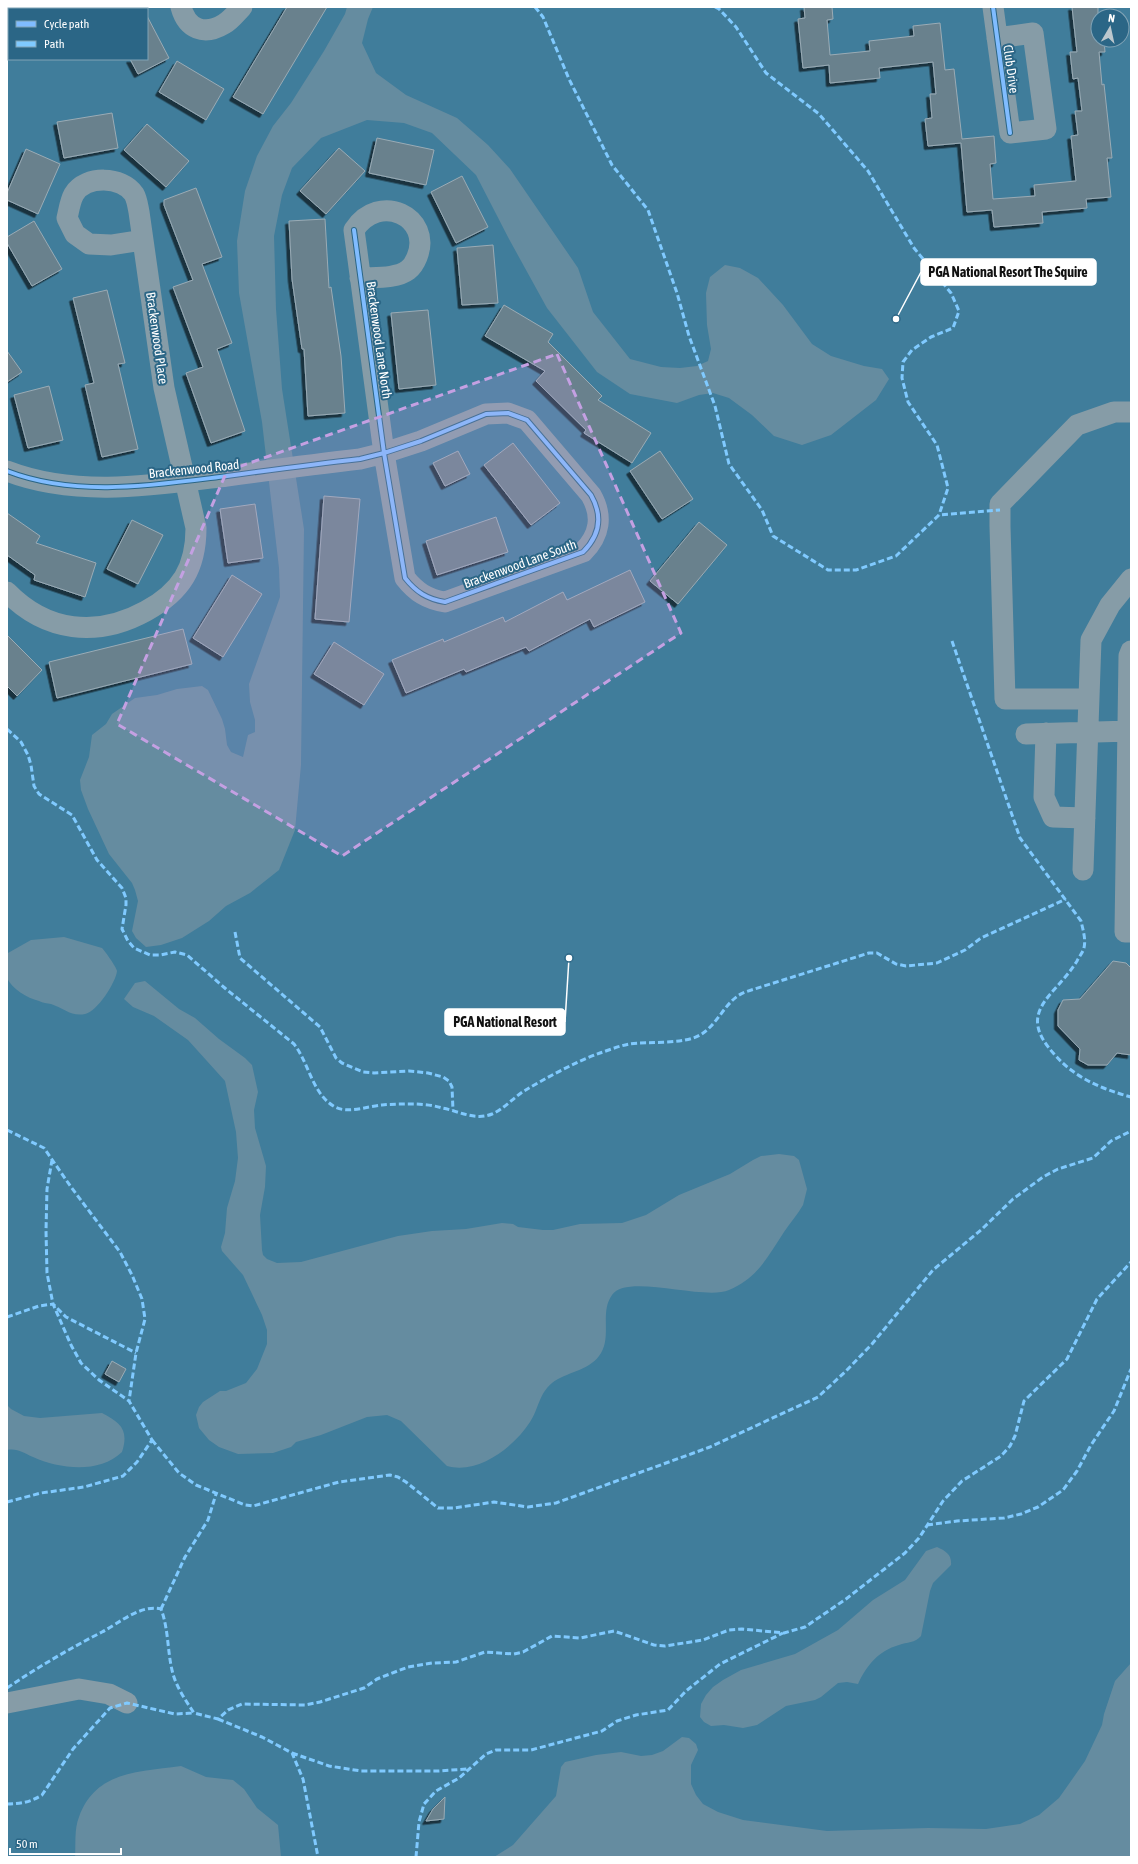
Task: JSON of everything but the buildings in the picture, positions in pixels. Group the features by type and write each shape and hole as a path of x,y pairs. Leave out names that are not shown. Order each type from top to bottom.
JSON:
{"street":[{"path":"181,7 184,16 191,24 197,28 208,31 225,24 242,7"},
{"name":"Club Drive","path":"993,7 997,38 1010,133 1046,129 1033,33 997,38"},
{"name":"Brackenwood Place","path":"7,592 21,606 54,622 79,627 98,627 116,624 137,616 158,604 177,589 192,562 196,541 196,528 164,388 143,240 139,212 134,194 120,183 101,180 84,185 74,193 67,218 75,234 90,244 111,245 143,240"},
{"name":"Brackenwood Lane North","path":"360,278 395,276 408,270 415,263 420,251 419,234 414,224 405,215 389,210 373,212 360,220 354,230 360,278 384,453"},
{"name":"Brackenwood Lane South","path":"496,412 518,416 528,420 591,495 599,514 599,526 596,536 583,552 445,602 433,600 413,588 406,578 384,453 421,441 486,414 496,412"},
{"path":"1089,699 1005,699 1000,504 1077,425 1114,412 1131,412"},
{"name":"Brackenwood Road","path":"7,471 32,479 92,487 116,487 220,477 360,459 384,453"},
{"path":"1083,870 1091,640 1110,605 1131,579"},
{"path":"1131,651 1129,656 1129,845 1125,932 1131,932"},
{"path":"1085,818 1053,817 1044,796 1036,733 1130,731"},
{"path":"7,1703 79,1689 109,1694 127,1703"}],"highlighted area":[{"path":"557,354 681,633 342,856 117,724 227,471"}],"shaded area":[{"path":"7,7 1131,7 1131,1857 7,1857"},
{"path":"347,7 373,7 368,19 362,43 376,73 406,95 457,118 488,145 510,169 578,268 593,312 630,359 661,367 680,368 697,366 708,361 711,349 707,325 706,293 710,277 725,265 740,268 758,278 783,305 812,344 831,356 864,366 882,369 889,379 876,400 831,435 802,445 774,436 752,415 729,398 713,393 699,395 677,403 630,394 597,372 547,308 476,175 432,133 404,123 367,120 321,138 292,168 282,195 274,236 276,309 282,389 304,529 301,765 295,830 279,870 250,893 226,906 209,921 182,938 161,945 146,947 136,938 132,931 138,901 135,890 132,883 109,854 88,809 81,790 80,780 89,757 92,735 106,724 112,714 135,698 157,695 177,689 202,686 208,690 222,719 227,745 231,752 243,757 248,735 255,732 255,720 250,702 249,684 280,597 279,568 262,422 239,293 237,241 245,191 257,156 273,126 291,103 324,51 345,14"},
{"path":"64,937 102,948 117,971 110,989 105,996 95,1008 85,1014 80,1015 72,1013 51,1004 30,998 12,986 7,978 6,966 8,953 31,940"},
{"path":"145,981 179,1009 195,1018 252,1065 258,1092 254,1110 255,1128 266,1166 265,1187 260,1215 262,1250 263,1255 267,1259 277,1263 301,1262 398,1236 432,1231 466,1229 502,1223 513,1224 518,1227 553,1230 580,1224 622,1223 646,1215 679,1195 730,1174 761,1156 779,1154 794,1156 799,1160 807,1189 803,1205 755,1273 739,1285 729,1290 702,1292 633,1286 620,1289 612,1295 606,1310 605,1341 599,1356 589,1365 552,1383 541,1397 530,1422 515,1441 494,1457 483,1463 459,1468 447,1466 401,1421 387,1415 367,1417 321,1435 296,1442 291,1447 273,1453 238,1454 219,1447 209,1440 199,1428 196,1415 203,1402 220,1391 226,1391 246,1383 257,1369 267,1344 267,1330 262,1315 243,1275 222,1251 221,1247 225,1233 227,1208 235,1181 238,1158 236,1132 225,1081 188,1040 154,1016 133,1007 124,999 135,983"},
{"path":"7,1405 24,1416 40,1418 102,1413 114,1420 122,1428 124,1433 124,1444 122,1452 113,1459 102,1464 79,1467 55,1464 17,1450 7,1450"},
{"path":"937,1547 948,1554 951,1565 933,1583 921,1636 916,1640 892,1648 879,1655 869,1665 858,1684 847,1682 838,1683 815,1700 786,1706 757,1725 743,1728 724,1725 711,1726 704,1722 700,1717 701,1704 713,1687 741,1670 795,1654 838,1630 873,1600 905,1580 926,1551"},
{"path":"1131,1663 1131,1857 494,1857 513,1845 556,1796 561,1767 565,1762 596,1755 621,1752 641,1756 652,1755 663,1751 682,1737 689,1738 696,1744 698,1750 691,1765 691,1784 696,1795 703,1804 718,1812 743,1820 827,1831 928,1828 986,1829 1020,1824 1039,1815 1059,1798 1085,1761 1102,1725 1115,1681"},
{"path":"181,1766 206,1777 233,1780 244,1789 257,1808 278,1825 281,1857 75,1857 77,1822 87,1802 96,1790 121,1776 135,1772"}],"marked path":[{"path":"535,7 543,17 569,79 612,165 648,210 677,293 689,336 715,406 729,464 762,510 773,536 828,570 856,570 896,556 939,515 1000,510"},
{"path":"715,7 719,9 736,27 766,73 819,114 868,171 914,248 951,293 959,311 953,328 931,337 912,350 903,362 902,378 908,402 937,445 948,488 939,515"},
{"path":"952,641 1020,838 1081,921 1085,941 1083,951 1068,974 1042,1005 1038,1015 1038,1027 1043,1040 1063,1063 1080,1076 1099,1086 1131,1097"},
{"path":"7,729 21,742 28,755 34,786 39,794 72,815 97,860 122,888 126,898 122,929 128,941 134,948 150,955 175,952 187,955 294,1044 321,1094 335,1107 346,1110 390,1104 420,1104 448,1109 467,1115 486,1116 501,1109 524,1091 542,1081 600,1053 629,1044 684,1040 700,1035 712,1025 732,1001 745,992 869,953 877,953 896,964 906,966 937,963 965,950 981,938 1066,899"},
{"path":"235,932 240,958 320,1027 336,1058 342,1063 363,1072 374,1073 409,1071 428,1073 443,1077 449,1081 452,1087 453,1110"},
{"path":"7,1130 44,1148 71,1187 120,1252 132,1275 142,1299 145,1319 136,1353 129,1401"},
{"path":"152,1440 179,1473 196,1485 245,1505 253,1506 339,1482 390,1475 398,1477 406,1482 438,1508 454,1508 494,1502 528,1507 556,1503 710,1447 818,1397 872,1344 933,1270 981,1230 1013,1199 1043,1177 1058,1169 1093,1158 1111,1141 1131,1131"},
{"path":"7,1502 41,1493 84,1487 123,1476 137,1462 152,1440 129,1401 99,1380 81,1363 71,1345 53,1304 47,1273 46,1231 47,1189 52,1160"},
{"path":"7,1688 54,1658 130,1615 153,1608 161,1609 164,1617 173,1674 182,1694 194,1713 218,1719 228,1710 242,1704 305,1705 320,1702 364,1688 377,1679 408,1667 432,1663 456,1662 485,1652 514,1654 523,1652 552,1636 580,1638 614,1631 654,1645 665,1646 703,1640 729,1630 742,1629 784,1633 805,1627 846,1599 905,1553 919,1538 943,1501 962,1481 1001,1456 1010,1446 1015,1436 1024,1401 1067,1359 1097,1299 1131,1262"},
{"path":"7,1317 39,1306 53,1304 66,1317 136,1353"},
{"path":"927,1525 957,1521 1004,1518 1021,1514 1038,1507 1063,1490 1077,1471 1091,1445 1114,1411 1131,1369"},
{"path":"161,1609 185,1557 208,1520 216,1494"},
{"path":"416,1857 419,1822 424,1804 436,1791 459,1778 486,1754 496,1750 531,1750 602,1731 617,1721 636,1715 668,1710 686,1691 720,1664 783,1633"},
{"path":"7,1804 25,1802 42,1795 73,1749 110,1708 127,1703 175,1714 194,1713"},
{"path":"218,1719 262,1737 292,1753 303,1779 318,1857"},
{"path":"292,1753 329,1766 361,1771 438,1771 468,1769"}],"cycle path":[{"path":"993,7 1010,133"},
{"path":"7,471 34,479 88,487 116,487 172,483 360,459 384,453 421,441 486,414 508,413 527,420 591,495 597,510 598,525 593,539 583,552 445,602 427,597 413,587 405,578 384,453 354,230"}],"place":[{"name":"PGA National Resort The Squire","path":"896,319"},
{"name":"PGA National Resort","path":"569,958"}]}
